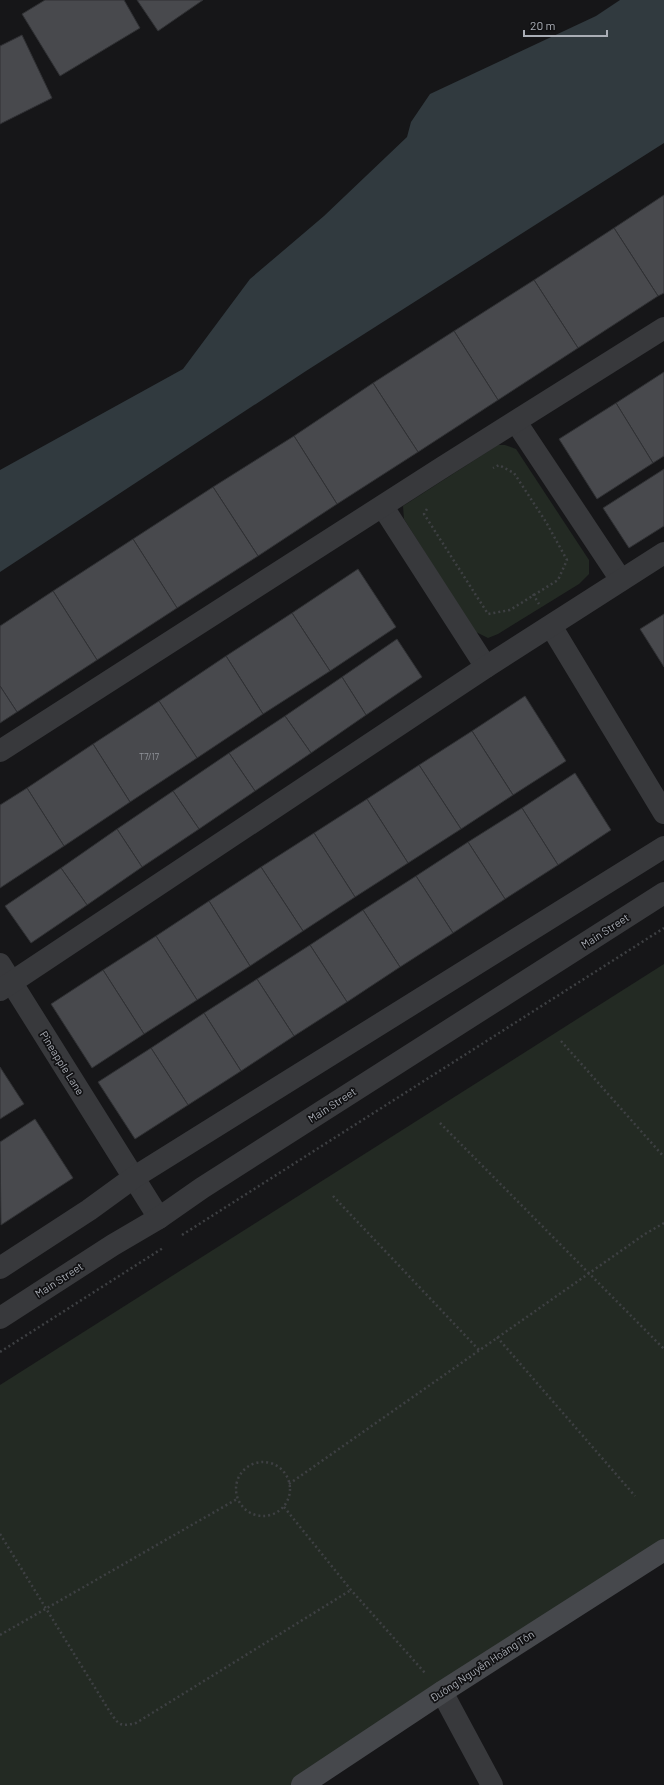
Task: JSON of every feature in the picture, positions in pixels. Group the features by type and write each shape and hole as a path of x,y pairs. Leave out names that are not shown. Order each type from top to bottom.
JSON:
{"main road":[{"name":"Đường Nguyễn Hoàng Tôn","path":"306,1784 442,1692 664,1550"}],"street":[{"path":"0,752 664,328"},
{"path":"516,422 621,580"},
{"path":"383,507 486,667"},
{"path":"6,986 486,667 664,553"},
{"path":"551,626 664,813"},
{"path":"0,1268 89,1210 128,1170 664,846"},
{"name":"Main Street","path":"0,1318 113,1245 159,1218 202,1188 664,893"},
{"name":"Pineapple Lane","path":"0,964 6,986 159,1218"},
{"path":"442,1692 492,1785"}],"path":[{"path":"430,503 424,514 488,614 510,610 558,580 567,560 546,522 514,473 498,465 492,468"},
{"path":"181,1236 664,928"},
{"path":"561,1041 664,1157"},
{"path":"440,1123 664,1349"},
{"path":"333,1196 479,1350"},
{"path":"289,1484 588,1273 645,1234 664,1223"},
{"path":"0,1352 168,1245"},
{"path":"497,1337 635,1496"},
{"path":"267,1462 281,1468 289,1479 289,1484 290,1494 284,1507 272,1515 258,1517 245,1511 237,1499 236,1485 241,1472 253,1463 267,1462"},
{"path":"0,1635 237,1499"},
{"path":"284,1507 351,1590 442,1692"},
{"path":"0,1534 110,1712 121,1725 126,1726 136,1723 351,1590"}],"shaded area":[{"path":"620,0 664,0 664,143 306,371 0,572 0,470 183,369 250,279 324,216 407,137 411,122 430,94 596,16"},
{"path":"498,445 505,445 516,449 589,560 589,574 579,584 498,634 488,638 474,631 404,519 403,506"},
{"path":"664,964 664,1550 301,1785 0,1785 0,1385"}],"building":[{"path":"45,0 124,0 140,28 60,76 22,14"},
{"path":"137,0 203,0 158,31"},
{"path":"22,35 52,98 0,124 0,46"},
{"path":"664,195 664,293 658,296 614,228"},
{"path":"614,228 658,296 578,348 534,280"},
{"path":"534,280 578,348 498,400 454,331"},
{"path":"454,331 498,400 418,452 373,383"},
{"path":"664,372 664,456 653,463 616,403"},
{"path":"373,383 418,452 337,504 294,436"},
{"path":"616,403 653,463 597,499 559,439"},
{"path":"294,436 337,504 258,556 213,487"},
{"path":"664,469 664,526 629,548 603,508"},
{"path":"213,487 258,556 177,608 133,539"},
{"path":"133,539 177,608 97,660 53,591"},
{"path":"358,569 396,627 330,671 292,613"},
{"path":"53,591 97,660 17,712 0,686 0,626"},
{"path":"292,613 330,671 263,714 226,656"},
{"path":"664,614 664,667 640,629"},
{"path":"397,639 422,677 366,715 342,677"},
{"path":"226,656 263,714 197,758 159,701"},
{"path":"342,677 366,715 311,753 285,716"},
{"path":"0,686 17,712 0,723"},
{"path":"525,696 566,761 513,795 472,731"},
{"path":"159,701 197,758 130,802 93,744"},
{"path":"285,716 311,753 255,791 229,753"},
{"path":"472,731 513,795 461,829 419,765"},
{"path":"93,744 130,802 64,846 27,788"},
{"path":"229,753 255,791 199,829 173,791"},
{"path":"419,765 461,829 408,863 367,799"},
{"path":"575,773 611,830 558,865 522,808"},
{"path":"27,788 64,846 0,888 0,805"},
{"path":"173,791 199,829 142,867 117,829"},
{"path":"367,799 408,863 355,897 314,833"},
{"path":"522,808 558,865 505,899 468,842"},
{"path":"117,829 142,867 87,905 61,868"},
{"path":"314,833 355,897 303,931 261,867"},
{"path":"468,842 505,899 453,933 416,876"},
{"path":"261,867 303,931 250,966 209,901"},
{"path":"61,868 87,905 31,943 5,906"},
{"path":"416,876 453,933 400,967 363,910"},
{"path":"209,901 250,966 197,1000 156,936"},
{"path":"363,910 400,967 347,1002 310,945"},
{"path":"156,936 197,1000 144,1034 103,970"},
{"path":"310,945 347,1002 294,1036 257,979"},
{"path":"103,970 144,1034 92,1068 51,1004"},
{"path":"257,979 294,1036 241,1071 204,1013"},
{"path":"204,1013 241,1071 188,1105 151,1048"},
{"path":"151,1048 188,1105 135,1139 98,1082"},
{"path":"0,1067 24,1104 0,1119"},
{"path":"35,1119 73,1178 1,1225 0,1142"}]}
